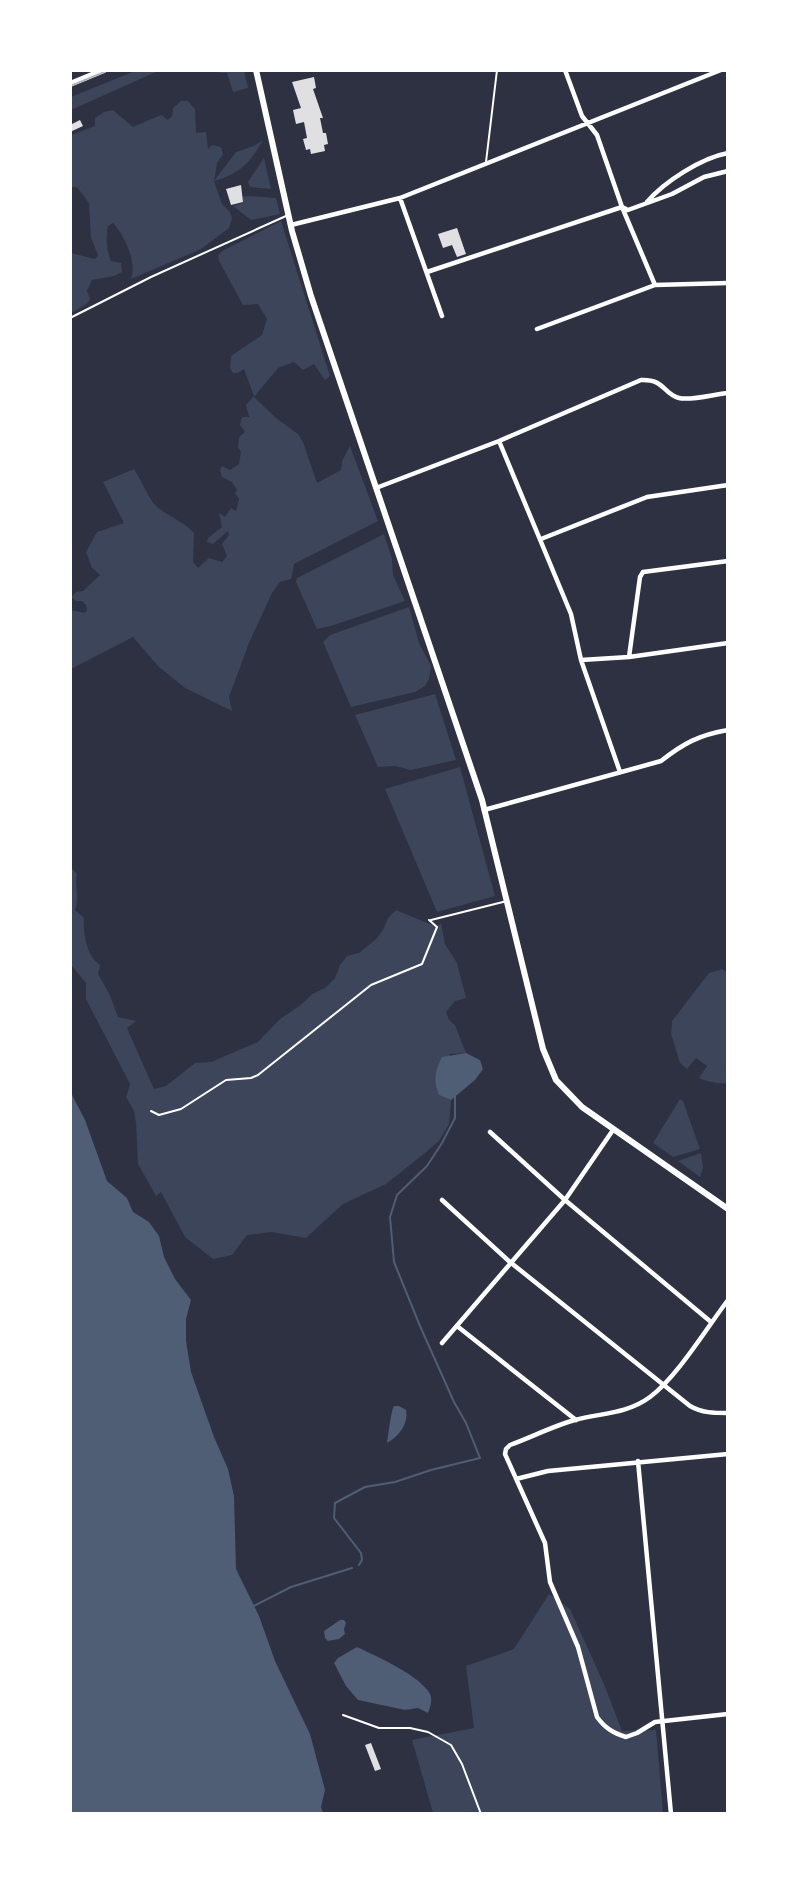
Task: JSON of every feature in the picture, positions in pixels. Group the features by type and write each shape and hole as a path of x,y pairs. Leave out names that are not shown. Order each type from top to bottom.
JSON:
{"main road":[{"path":"70,84 104,70"},
{"path":"256,70 288,214 311,296 484,810 543,1049 549,1065 556,1080 582,1107 728,1209"}],"street":[{"path":"565,70 582,116 597,135 622,207 655,285"},
{"path":"291,225 400,198 721,70"},
{"path":"645,204 666,183 694,166 728,153"},
{"path":"427,272 622,207 628,210 672,194 704,177 728,171"},
{"path":"400,198 442,316"},
{"path":"537,329 655,285 728,283"},
{"path":"376,488 500,441 641,380 658,382 678,398 728,393"},
{"path":"500,441 571,614 581,660 620,772"},
{"path":"541,539 647,497 728,485"},
{"path":"629,657 640,577 643,572 728,561"},
{"path":"581,660 629,657 728,643"},
{"path":"484,810 661,761 681,745 705,734 728,730"},
{"path":"442,1343 565,1200 613,1130"},
{"path":"490,1132 565,1200 711,1322"},
{"path":"442,1200 510,1262 698,1410 728,1413"},
{"path":"728,1300 665,1384 649,1398 630,1408 603,1416 576,1419 508,1447 505,1454 545,1543 550,1582 578,1647 597,1717 603,1725 612,1732 626,1737 662,1721 728,1714"},
{"path":"457,1326 576,1419"},
{"path":"516,1479 548,1471 728,1454"},
{"path":"638,1461 670,1814"}],"lane":[{"path":"485,165 497,70"},
{"path":"70,318 151,277 288,214"},
{"path":"151,1111 159,1115 181,1109 226,1080 251,1078 258,1075 371,985 422,964 437,927 429,920 507,902"},
{"path":"343,1715 379,1728 410,1728 428,1732 452,1745 462,1764 481,1814"}],"shaded area":[{"path":"135,71 158,71 71,110 71,97"},
{"path":"213,71 244,71 248,88 233,92 227,73"},
{"path":"181,101 188,101 195,109 196,133 206,132 208,149 212,145 221,147 223,154 217,163 214,181 222,204 230,212 232,218 229,228 201,249 131,279 132,265 129,250 113,223 108,226 107,248 111,261 121,263 122,272 114,276 92,280 87,291 90,299 87,304 71,313 71,253 95,259 98,255 91,238 89,203 77,187 71,187 71,135 95,126 95,118 104,112 113,110 133,127 161,115 168,120 172,116 173,108"},
{"path":"263,140 254,155 238,171 214,181 236,152 254,146"},
{"path":"264,158 271,189 250,187 248,182"},
{"path":"242,197 276,198 280,214 251,220 233,206 243,203"},
{"path":"281,221 330,376 325,380 314,364 303,370 294,362 278,368 254,397 276,418 298,434 317,483 341,470 342,461 350,446 378,521 294,564 291,579 280,582 272,593 249,643 229,697 232,711 185,688 159,667 133,637 71,669 71,610 85,613 87,610 82,601 76,601 71,597 76,592 83,591 100,575 92,568 86,552 97,532 124,523 103,482 134,469 155,505 194,533 193,562 198,568 209,558 222,562 227,556 222,544 229,535 228,531 213,544 207,542 208,538 222,527 219,513 225,517 231,508 236,511 239,499 235,493 237,490 232,482 222,477 220,470 222,466 230,470 239,464 241,452 238,447 239,437 245,432 240,425 242,417 249,417 246,405 254,396 244,369 233,373 230,368 231,356 262,335 267,319 258,304 243,305 218,255"},
{"path":"384,534 392,559 393,575 405,601 317,629 296,582 297,578"},
{"path":"409,607 419,643 431,666 429,679 425,686 415,692 351,707 323,642 330,635"},
{"path":"435,694 456,760 411,770 395,766 378,767 355,715"},
{"path":"460,767 495,896 437,912 385,789"},
{"path":"70,866 77,874 75,910 84,918 85,937 91,956 100,965 98,974 109,993 118,1017 136,1021 127,1028 154,1089 166,1086 195,1063 211,1062 258,1042 280,1019 312,994 325,988 335,978 340,965 347,956 359,953 376,939 388,918 396,910 437,927 441,923 445,944 457,963 466,998 455,1001 446,1012 449,1020 455,1025 466,1053 450,1054 439,1095 451,1100 449,1124 439,1141 386,1184 343,1204 306,1238 271,1232 247,1235 232,1255 213,1259 185,1237 161,1192 156,1196 138,1164 134,1111 126,1097 130,1084 86,999 86,983 71,965"},
{"path":"722,969 728,973 728,1083 699,1078 707,1066 696,1058 687,1069 680,1063 671,1034 672,1021 709,973"},
{"path":"466,1053 480,1060 483,1069 475,1080 451,1100 439,1095 436,1076 442,1057"},
{"path":"70,1091 85,1120 107,1181 127,1198 133,1212 149,1222 159,1236 164,1257 175,1279 191,1300 186,1319 186,1341 191,1372 228,1469 234,1496 236,1569 259,1616 275,1661 310,1734 325,1790 321,1807 323,1813 71,1813"},
{"path":"680,1099 683,1101 700,1149 673,1157 653,1143"},
{"path":"701,1153 703,1168 700,1177 678,1161"},
{"path":"394,1406 406,1410 406,1420 399,1434 387,1443 391,1418"},
{"path":"549,1594 570,1609 604,1684 622,1731 656,1730 663,1813 433,1813 412,1740 474,1728 466,1666 514,1649"},
{"path":"340,1620 346,1623 345,1634 339,1639 328,1641 324,1631"},
{"path":"357,1647 397,1667 425,1687 431,1699 428,1713 418,1708 405,1710 358,1700 346,1686 334,1663 338,1658"}],"building":[{"path":"314,77 316,88 313,89 323,118 320,118 328,144 324,145 325,151 311,154 310,149 306,150 303,139 307,138 304,122 296,124 293,110 301,108 292,82"},
{"path":"80,120 83,126 70,132 70,125"},
{"path":"241,185 243,202 231,205 226,189"},
{"path":"457,228 466,254 457,257 452,245 443,248 438,234"},
{"path":"371,1743 381,1769 375,1771 365,1745"}],"waterway":[{"path":"359,1565 362,1560 361,1553 334,1518 335,1503 365,1487 395,1482 480,1458 420,1326 394,1262 390,1217 397,1195 427,1166 442,1143 455,1118 455,1096"},
{"path":"252,1607 291,1587 352,1568"}],"tram line":[{"path":"70,86 109,70"}]}
